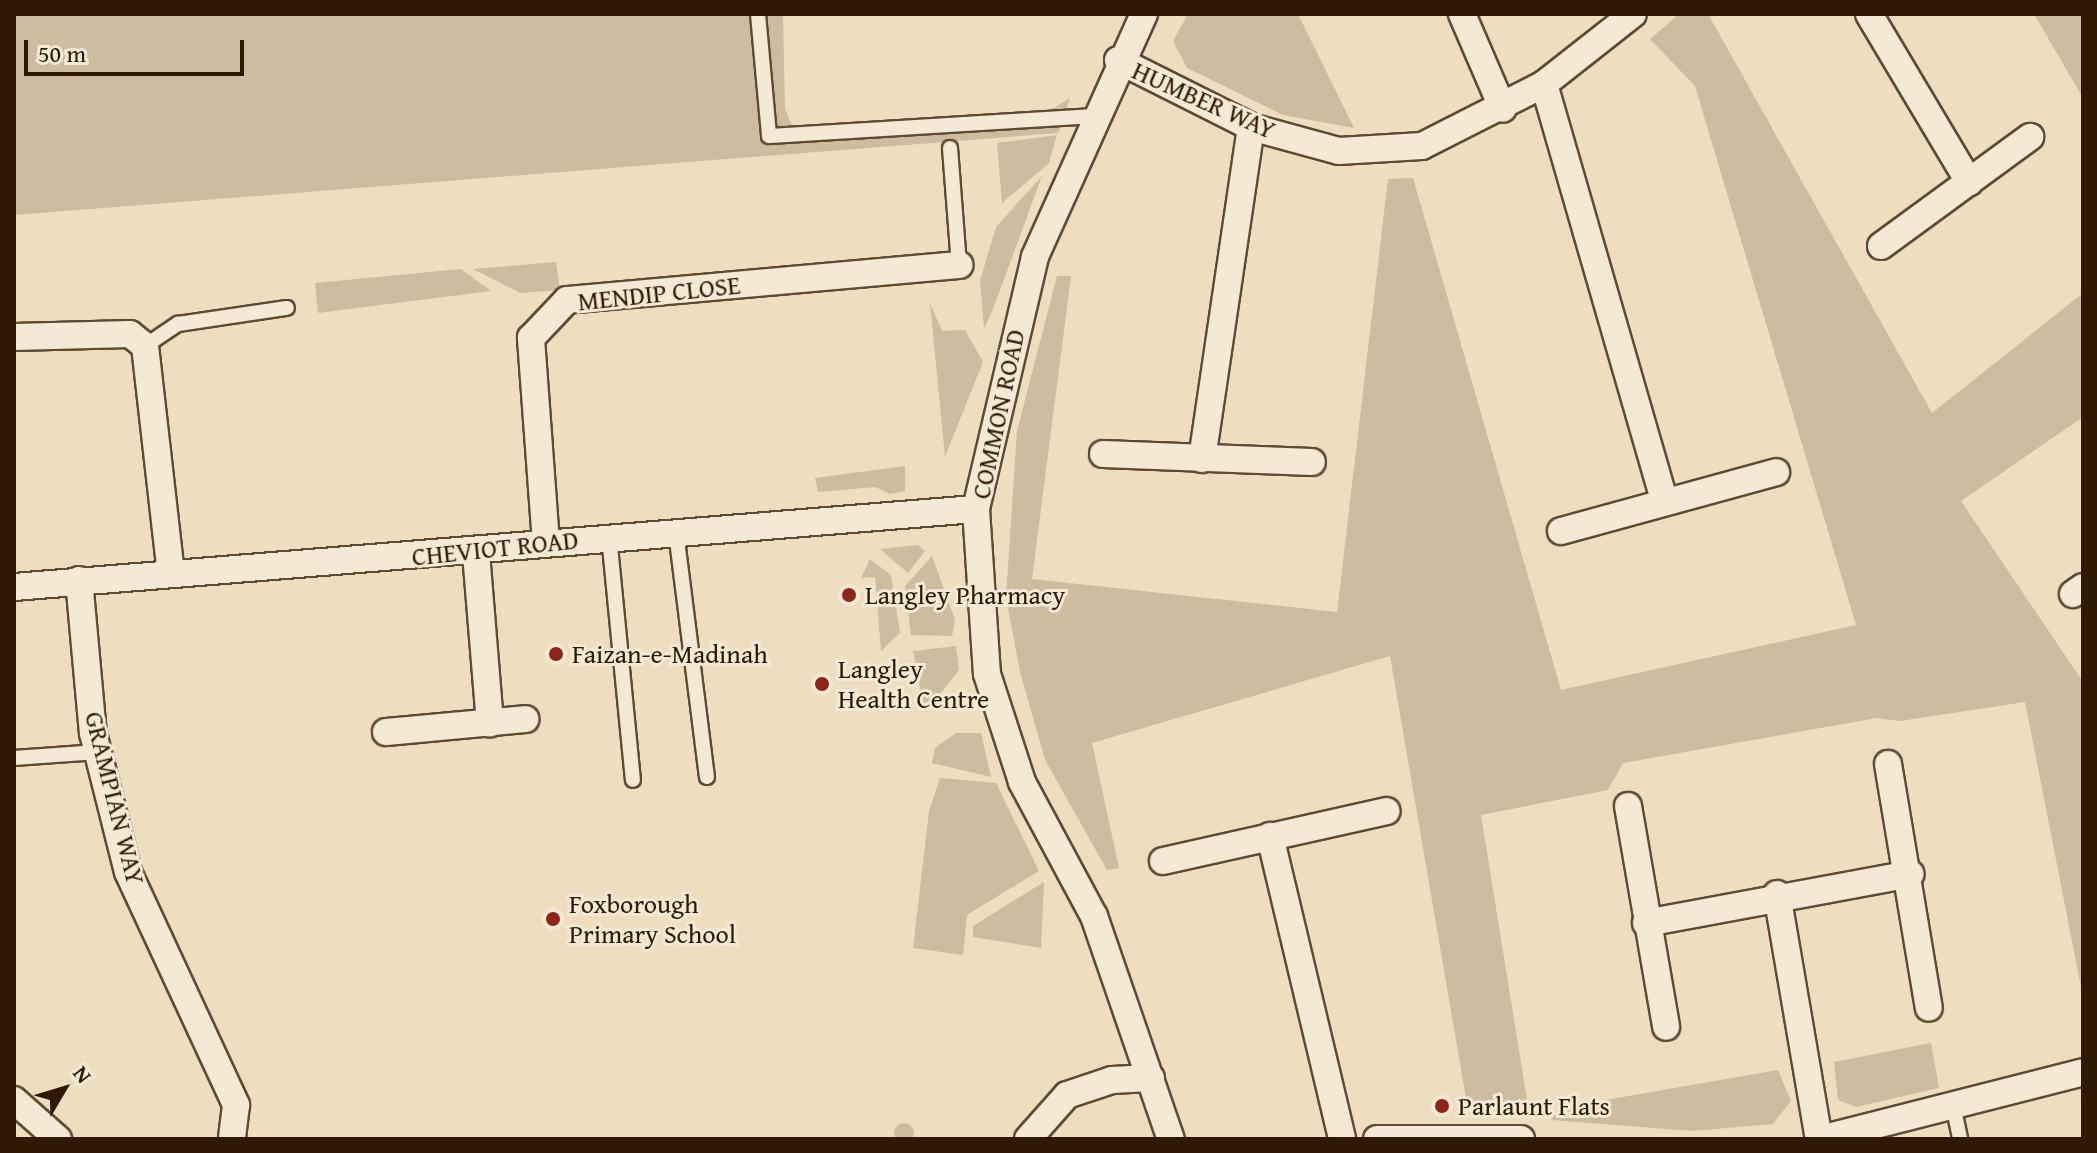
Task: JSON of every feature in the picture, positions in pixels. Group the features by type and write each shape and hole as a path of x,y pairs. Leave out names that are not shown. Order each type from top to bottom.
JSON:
{"street":[{"name":"COMMON ROAD","path":"1144,14 1118,60 1035,257 976,509 987,674 1022,782 1094,916 1171,1139"},
{"path":"1462,14 1503,109"},
{"name":"HUMBER WAY","path":"1118,60 1251,127 1339,151 1422,146 1503,109 1544,84 1633,14"},
{"path":"1869,14 1969,182"},
{"path":"1544,84 1665,502"},
{"path":"1202,459 1251,127"},
{"path":"1881,246 2030,137"},
{"name":"MENDIP CLOSE","path":"546,543 531,338 567,300 959,265"},
{"path":"14,337 130,334 145,346 171,573"},
{"path":"1103,454 1312,462"},
{"path":"1561,531 1776,472"},
{"name":"CHEVIOT ROAD","path":"14,587 171,573 476,553 609,536 976,509"},
{"path":"476,553 490,723"},
{"name":"GRAMPIAN WAY","path":"79,580 98,752 128,872 236,1105 232,1139"},
{"path":"386,732 525,719"},
{"path":"1888,764 1910,874 1929,1008"},
{"path":"1628,806 1666,1027"},
{"path":"1163,861 1386,811"},
{"path":"1270,836 1342,1139"},
{"path":"1646,923 1777,894 1910,874"},
{"path":"1777,894 1820,1139 2083,1072"},
{"path":"1028,1139 1067,1095 1112,1080 1151,1078"},
{"path":"14,1100 58,1139"},
{"path":"1377,1139 1521,1139"}],"lane":[{"path":"758,14 769,136 1095,116"},
{"path":"950,148 959,265"},
{"path":"145,346 178,324 287,308"},
{"path":"676,532 707,777"},
{"path":"609,536 633,780"},
{"path":"14,758 98,752"},
{"path":"1953,1105 1960,1139"}],"shaded area":[{"path":"14,14 783,14 785,109 796,135 1037,118 1070,98 1058,133 14,215"},
{"path":"1188,14 1298,14 1354,128 1283,115 1187,68 1173,41"},
{"path":"1679,14 1708,14 1932,413 2083,293 2083,417 1961,501 2083,682 2083,997 2025,702 1900,721 1877,718 1623,763 1608,790 1481,815 1528,1106 1467,1104 1390,656 1092,743 1119,868 1107,870 1045,760 1020,672 1006,597 1017,431 1057,276 1071,276 1032,579 1337,612 1388,179 1413,178 1561,690 1856,625 1695,86 1650,39"},
{"path":"2034,14 2083,14 2083,98"},
{"path":"1057,135 1049,163 1002,203 997,143"},
{"path":"1042,176 984,328 980,281 996,227"},
{"path":"556,262 560,290 520,293 473,269"},
{"path":"461,269 491,291 318,313 315,283"},
{"path":"930,303 942,331 965,330 983,362 945,457"},
{"path":"905,466 905,491 890,494 875,487 818,492 815,478"},
{"path":"918,545 925,551 908,573 880,549"},
{"path":"932,556 955,620 952,636 911,635 905,586"},
{"path":"870,559 891,575 900,633 881,651 875,577 861,578"},
{"path":"956,646 959,670 925,713 913,651"},
{"path":"956,733 981,733 991,777 932,763 935,748"},
{"path":"940,778 996,783 1039,871 967,915 963,955 913,948 929,811"},
{"path":"1044,882 1041,948 973,937 973,926"},
{"path":"1931,1043 1939,1088 1856,1107 1838,1100 1834,1062"},
{"path":"1778,1070 1791,1101 1773,1124 1692,1131 1551,1120 1559,1108"},
{"path":"904,1123 911,1126 914,1133 911,1140 904,1143 897,1140 894,1133 897,1126"}],"place":[{"name":"Langley Pharmacy","path":"849,595"},
{"name":"Faizan-e-Madinah","path":"556,654"},
{"name":"Langley Health Centre","path":"822,684"},
{"name":"Foxborough Primary School","path":"553,919"},
{"name":"Parlaunt Flats","path":"1442,1106"}]}
